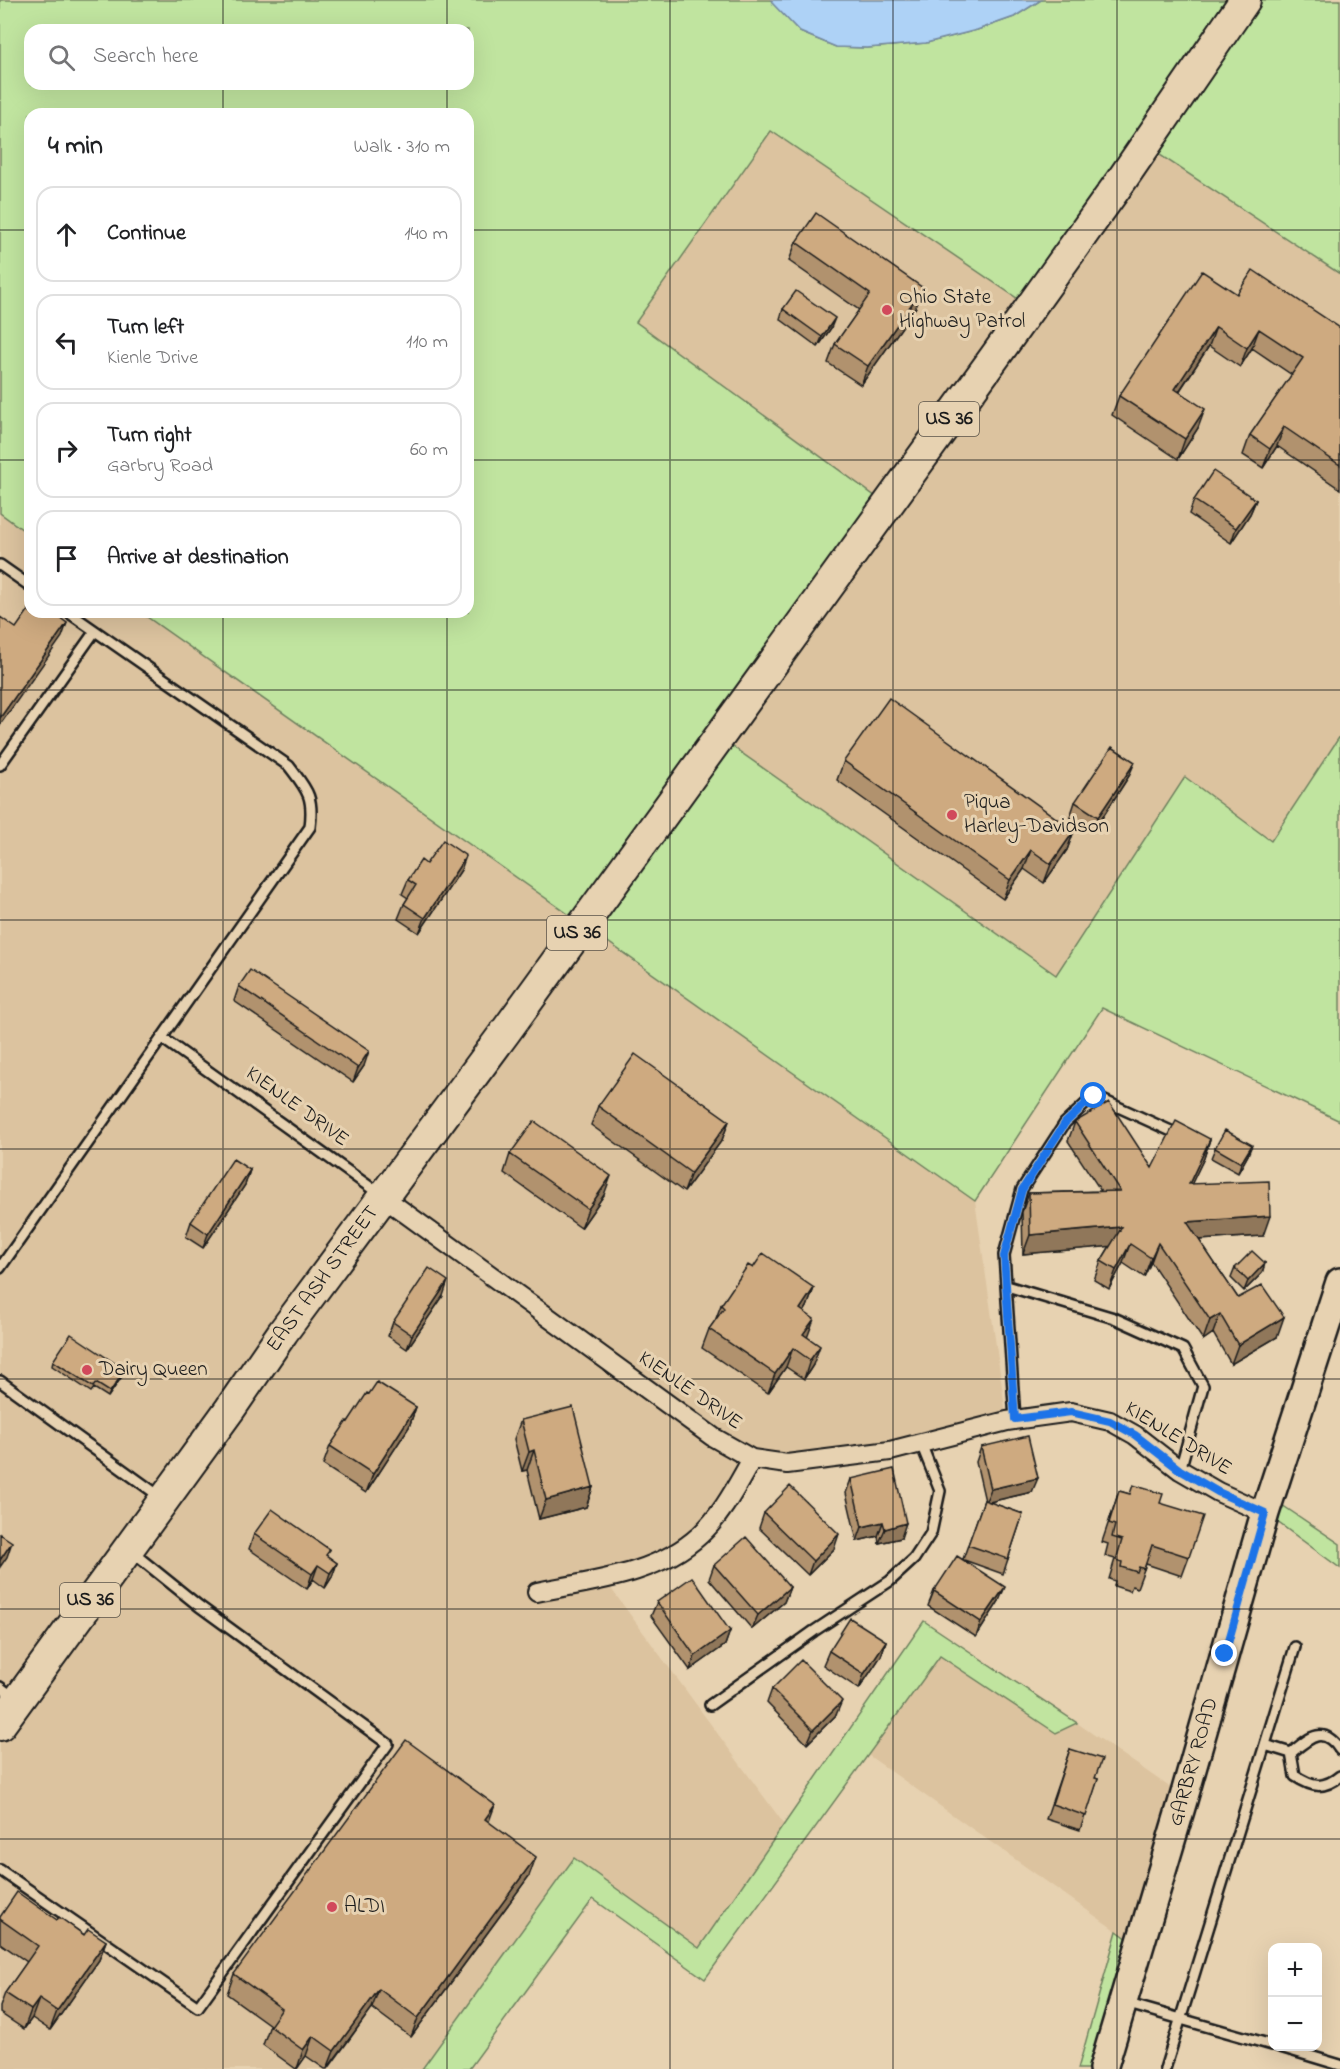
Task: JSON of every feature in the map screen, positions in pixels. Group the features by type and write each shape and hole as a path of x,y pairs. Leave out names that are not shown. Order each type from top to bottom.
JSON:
{"main road":[{"name":"EAST ASH STREET","path":"0,1725 9,1694 164,1500 1000,349 1123,177 1245,0"}],"street":[{"name":"KIENLE DRIVE","path":"383,1197 713,1437 752,1459 787,1464 890,1450 1015,1419 1071,1412 1110,1421 1135,1435 1180,1470 1218,1492 1265,1513"},
{"name":"GARBRY ROAD","path":"1102,2069 1182,1806 1265,1513 1340,1282"},
{"path":"537,1592 623,1574 664,1559 700,1535 724,1507 752,1459"}],"lane":[{"path":"0,565 24,582"},
{"path":"0,1268 310,827 312,807 307,790 289,766 77,618"},
{"path":"0,765 95,631"},
{"name":"KIENLE DRIVE","path":"162,1038 383,1197"},
{"path":"1015,1419 1004,1256 1022,1190 1065,1123 1094,1096 1188,1139"},
{"path":"1007,1286 1114,1318 1183,1349 1203,1386 1180,1470"},
{"path":"0,1381 164,1500"},
{"path":"711,1705 814,1630 890,1581 914,1559 931,1533 940,1491 920,1442"},
{"path":"0,1870 198,2007 388,1744 207,1612 127,1549"},
{"path":"1166,2069 1295,1647"},
{"path":"1291,1753 1310,1737 1324,1736 1336,1744 1340,1750"},
{"path":"1265,1745 1291,1753"},
{"path":"1291,1753 1295,1776 1310,1785 1330,1785 1340,1776"},
{"path":"1123,2002 1268,2044"},
{"path":"1294,2051 1340,2065"}],"shaded area":[{"path":"771,131 1030,307 1145,145 1340,274 1340,736 1271,841 1185,778 1056,976 719,737 636,322"},
{"path":"0,513 24,531 24,618 149,618 975,1201 1007,1421 920,1441 752,1459 700,1535 604,1579 784,1824 698,1949 574,1858 422,2069 0,2069"},
{"path":"940,1656 1056,1732 1077,1723 1184,1797 1139,1947 868,1755"}],"green space":[{"path":"0,0 771,0 800,32 836,47 867,48 926,43 977,30 1014,17 1041,0 1340,0 1340,274 1145,145 1030,307 771,131 636,322 887,505 719,737 1056,975 1185,777 1271,841 1340,736 1340,1121 1102,1008 975,1201 149,618 474,618 474,108 24,108 24,531 0,513"},
{"path":"1270,1497 1340,1544 1340,1568 1265,1513"},
{"path":"924,1621 1077,1723 1056,1733 940,1656 705,1979 593,1899 469,2069 422,2069 574,1858 699,1948"},
{"path":"1117,1931 1139,1947 1103,2069 1078,2069"}],"water":[{"path":"771,0 1041,0 1014,17 977,30 926,43 867,48 836,47 800,32"}],"building":[{"path":"816,213 923,288 868,366 835,344 870,294 796,242"},
{"path":"1253,270 1340,328 1340,465 1284,427 1270,449 1250,435 1303,358 1259,329 1247,348 1216,327 1175,389 1205,409 1185,439 1119,396 1202,271 1237,294"},
{"path":"796,291 835,318 822,337 783,309"},
{"path":"1213,471 1256,500 1236,528 1194,500"},
{"path":"0,617 16,628 24,617 60,618 67,623 0,718"},
{"name":"Piqua Harley-Davidson","path":"889,698 1074,831 1051,864 1031,850 1010,880 844,761"},
{"path":"1112,747 1135,762 1098,817 1075,802"},
{"path":"443,840 466,856 425,918 404,904 416,885 408,880 421,860 426,864"},
{"path":"250,970 369,1051 358,1068 239,986"},
{"path":"635,1054 729,1121 691,1173 598,1106"},
{"path":"1109,1102 1152,1168 1176,1121 1210,1139 1189,1184 1269,1181 1270,1216 1187,1222 1238,1298 1262,1285 1284,1317 1238,1345 1220,1314 1210,1320 1158,1243 1151,1258 1130,1244 1116,1270 1101,1261 1122,1227 1030,1235 1029,1193 1120,1191 1075,1122"},
{"path":"534,1121 611,1176 588,1209 510,1154"},
{"path":"1225,1130 1252,1145 1241,1163 1215,1148"},
{"path":"233,1159 250,1170 208,1234 191,1222"},
{"path":"1252,1251 1265,1263 1248,1281 1235,1268"},
{"path":"763,1253 814,1288 800,1309 814,1319 803,1334 820,1346 810,1360 793,1348 775,1374 709,1329 724,1308 721,1305 748,1265 753,1268"},
{"path":"429,1268 448,1281 412,1335 393,1322"},
{"name":"Dairy Queen","path":"71,1334 125,1370 110,1392 96,1383 93,1387 53,1361"},
{"path":"377,1382 416,1407 373,1474 330,1446"},
{"path":"573,1407 593,1487 546,1500 534,1450 529,1452 521,1420"},
{"path":"1028,1436 1038,1478 991,1489 981,1447"},
{"path":"894,1469 906,1523 885,1529 883,1522 862,1527 851,1479"},
{"path":"1133,1485 1163,1494 1160,1503 1203,1516 1189,1557 1152,1545 1144,1569 1139,1567 1137,1572 1121,1567 1122,1562 1116,1560 1122,1540 1112,1537 1115,1525 1109,1523 1119,1491 1130,1494"},
{"path":"790,1486 839,1534 813,1561 764,1513"},
{"path":"984,1500 1023,1514 1008,1559 968,1545"},
{"path":"272,1509 330,1550 326,1555 337,1563 330,1573 318,1565 312,1574 254,1534"},
{"path":"0,1534 12,1542 0,1560"},
{"path":"746,1537 790,1587 758,1615 714,1565"},
{"path":"957,1556 1005,1587 981,1622 934,1591"},
{"path":"692,1577 730,1631 695,1656 657,1602"},
{"path":"850,1618 886,1641 864,1674 829,1651"},
{"path":"801,1660 842,1701 813,1730 772,1689"},
{"path":"406,1740 495,1805 485,1819 536,1857 418,2018 379,1989 334,2051 313,2036 303,2050 270,2026 282,2009 234,1974"},
{"path":"1070,1749 1102,1759 1086,1816 1052,1804"},
{"path":"17,1892 57,1920 59,1917 84,1935 88,1929 106,1941 57,2011 39,1999 31,2010 5,1993 38,1946 0,1919"}],"place":[{"name":"Ohio State Highway Patrol","path":"887,310"},
{"name":"Piqua Harley-Davidson","path":"952,815"},
{"name":"Dairy Queen","path":"87,1370"},
{"name":"ALDI","path":"332,1907"}],"route":[{"path":"1094,1096 1065,1123 1022,1190 1004,1256 1015,1419 1071,1412 1110,1421 1135,1435 1180,1470 1218,1492 1265,1513 1225,1654"}]}
